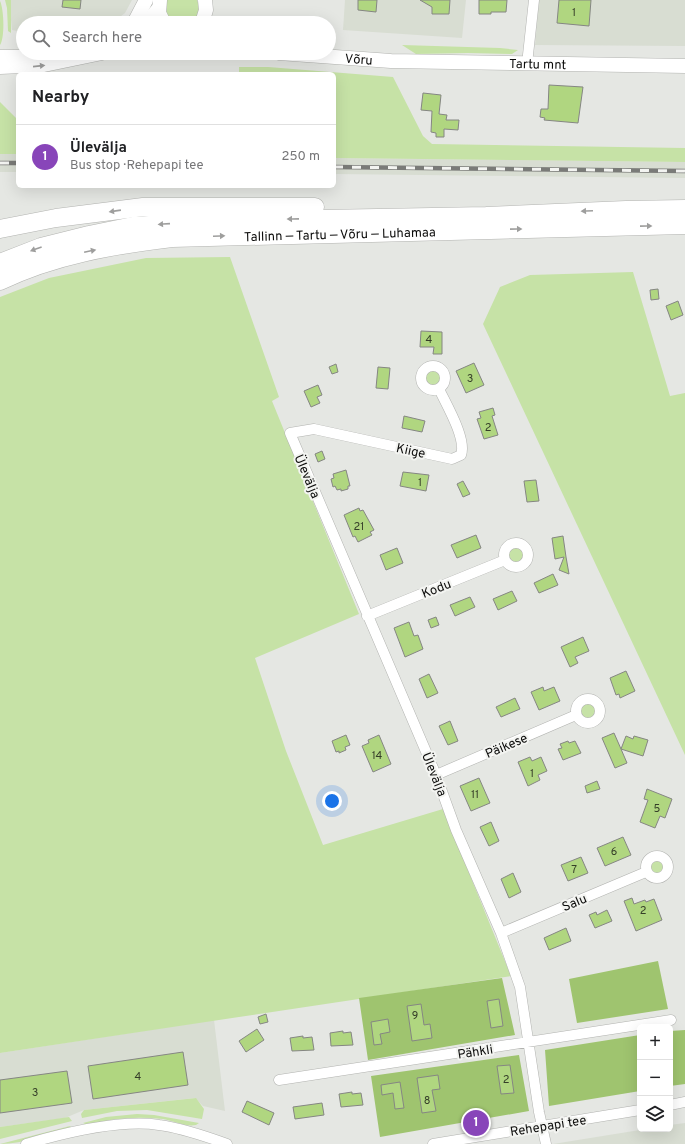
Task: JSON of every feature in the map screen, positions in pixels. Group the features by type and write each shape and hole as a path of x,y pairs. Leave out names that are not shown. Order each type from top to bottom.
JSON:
{"highway":[{"path":"0,229 56,218 143,207 473,210 486,216"},
{"name":"Tallinn — Tartu — Võru — Luhamaa","path":"0,263 41,247 133,226 214,221 486,216 685,209"},
{"name":"Tallinn — Tartu — Võru — Luhamaa","path":"0,281 47,263 84,252 128,243 172,238 685,226"}],"street":[{"path":"138,16 146,0"},
{"path":"205,0 205,16"},
{"path":"527,64 534,0"},
{"path":"151,16 160,4"},
{"path":"160,4 160,16"},
{"path":"0,57 16,57"},
{"name":"Võru","path":"336,57 391,61"},
{"path":"0,67 44,65 68,60"},
{"name":"Tartu mnt","path":"391,61 685,66"},
{"name":"Kiige","path":"290,433 314,429 452,459 461,455 462,445 439,389"},
{"name":"Ülevälja","path":"290,433 436,775 456,830 501,933 520,986 546,1144"},
{"name":"Kodu","path":"367,616 505,560"},
{"name":"Päikese","path":"436,775 576,715"},
{"name":"Salu","path":"501,933 646,872"},
{"name":"Pähkli","path":"279,1080 671,1020"},
{"path":"673,1104 685,1102"},
{"name":"Rehepapi tee","path":"433,1144 637,1110"},
{"path":"26,1144 48,1138 118,1125 137,1124 158,1124 180,1128 223,1143"}],"shaded area":[{"path":"9,0 132,0 125,13 121,16 16,16 16,31 12,30"},
{"path":"345,0 466,0 462,38 343,30"},
{"path":"539,0 685,0 685,46 535,45"},
{"path":"0,154 16,154 16,172 0,172"},
{"path":"336,158 685,162 685,178 336,174"},
{"path":"214,1020 225,1111 203,1106 195,1098 84,1110 65,1118 0,1127 0,1053"},
{"path":"685,1123 685,1144 553,1144 637,1130 637,1132 673,1132 673,1125"}],"green space":[{"path":"5,0 11,0 11,33 8,31 7,8"},
{"path":"167,0 197,0 199,9 198,15 167,16"},
{"path":"0,1 2,10 3,36 0,45"},
{"path":"402,45 500,48 518,50 512,54 416,54"},
{"path":"239,67 268,67 330,72 239,72"},
{"path":"336,72 393,77 423,136 432,144 685,148 685,162 336,158"},
{"path":"0,102 16,118 16,154 0,154"},
{"path":"230,257 279,397 272,401 359,614 255,658 286,751 323,845 443,809 511,976 0,1053 0,297 49,278 146,258"},
{"path":"633,272 670,396 685,393 685,755 483,324 500,287 530,275"},
{"path":"433,370 440,375 441,378 436,385 433,386 426,381 425,378 430,371"},
{"path":"517,547 523,549 525,555 523,561 517,563 511,561 509,555 511,549"},
{"path":"588,703 594,705 596,711 594,717 588,719 582,717 580,711 582,705"},
{"path":"657,859 663,861 665,867 663,873 657,875 651,873 649,867 651,861"},
{"path":"658,961 668,1009 577,1023 569,979"},
{"path":"502,978 515,1035 368,1060 359,998"},
{"path":"685,1030 685,1084 673,1086 673,1060 673,1031"},
{"path":"637,1035 637,1091 549,1106 545,1050"},
{"path":"519,1055 529,1111 380,1137 371,1076"},
{"path":"196,1098 204,1109 202,1119 147,1110 117,1111 82,1118 81,1114 84,1110"},
{"path":"137,1114 154,1115 199,1123 196,1125 188,1125 163,1119 134,1118 115,1119 87,1125 83,1123 106,1117"},
{"path":"69,1117 72,1121 0,1139 0,1127"},
{"path":"70,1126 72,1128 36,1138 9,1144 0,1144"}],"building":[{"path":"63,0 81,0 80,9 62,7"},
{"path":"358,0 377,0 376,12 358,10"},
{"path":"420,0 450,0 449,14 432,14 432,7"},
{"path":"479,0 507,0 506,12 479,14"},
{"path":"559,0 591,0 589,26 557,23"},
{"path":"549,85 583,87 578,123 544,120 545,118 540,117 541,109 548,109"},
{"path":"423,93 441,95 439,114 447,115 446,120 459,120 458,130 444,129 444,137 436,137 436,133 431,132 432,111 421,110"},
{"path":"658,289 659,299 651,300 650,290"},
{"path":"678,301 683,315 671,320 666,306"},
{"path":"421,331 442,332 442,354 433,354 434,347 420,347"},
{"path":"474,363 484,385 466,393 456,371"},
{"path":"336,364 338,372 332,374 329,367"},
{"path":"378,367 390,368 388,389 376,388"},
{"path":"318,385 322,395 317,397 320,403 311,407 304,391"},
{"path":"493,408 495,415 492,416 498,435 484,439 477,419 481,418 479,412"},
{"path":"404,416 425,421 422,432 402,428"},
{"path":"322,451 325,459 318,462 315,454"},
{"path":"346,470 350,486 348,486 348,489 341,491 341,489 337,490 335,486 333,487 331,479 334,478 333,474"},
{"path":"403,472 429,475 426,491 400,486"},
{"path":"536,480 539,501 527,502 524,481"},
{"path":"463,481 470,494 463,497 457,484"},
{"path":"359,508 360,511 363,510 374,530 370,532 372,535 358,542 355,536 353,537 344,515"},
{"path":"476,535 481,548 457,558 451,545"},
{"path":"563,536 569,574 559,570 564,557 555,559 552,538"},
{"path":"397,548 403,563 386,570 380,555"},
{"path":"553,574 558,585 539,593 534,583"},
{"path":"512,591 517,601 498,610 493,599"},
{"path":"470,597 475,607 455,616 450,605"},
{"path":"436,617 439,625 431,628 428,620"},
{"path":"409,622 414,636 418,635 423,649 405,657 394,628"},
{"path":"583,637 589,651 575,657 578,663 570,667 561,647"},
{"path":"626,671 635,691 620,698 619,694 616,695 610,678"},
{"path":"429,674 438,693 427,698 419,679"},
{"path":"543,687 544,691 554,687 560,701 539,710 531,692"},
{"path":"515,698 520,709 501,717 496,707"},
{"path":"450,721 458,741 448,745 439,726"},
{"path":"614,733 627,763 615,768 602,738"},
{"path":"346,735 350,745 345,747 346,750 339,753 339,751 336,752 332,741"},
{"path":"379,735 391,764 373,772 362,746 369,743 368,740"},
{"path":"626,736 633,739 634,736 648,740 643,756 621,749"},
{"path":"568,741 569,743 575,741 581,753 563,760 558,749 562,748 560,744"},
{"path":"530,757 532,761 541,757 547,771 538,775 540,780 528,786 518,762"},
{"path":"479,778 490,803 471,811 460,786"},
{"path":"597,781 600,789 587,793 585,786"},
{"path":"647,789 672,799 665,818 660,816 655,828 640,822 648,800 644,799"},
{"path":"491,822 499,841 489,846 480,827"},
{"path":"623,837 631,855 605,866 597,848"},
{"path":"581,857 588,873 568,881 561,865"},
{"path":"513,873 521,892 509,898 501,879"},
{"path":"632,898 634,904 645,900 646,902 654,899 662,920 636,931 624,901"},
{"path":"607,910 612,921 595,928 589,915 596,912 597,915"},
{"path":"566,928 571,941 549,950 544,938"},
{"path":"499,999 503,1026 491,1028 487,1001"},
{"path":"421,1004 424,1025 430,1024 432,1038 412,1041 407,1006"},
{"path":"266,1014 268,1022 260,1024 258,1017"},
{"path":"388,1019 390,1032 380,1034 382,1044 374,1045 371,1022"},
{"path":"257,1029 264,1040 246,1052 239,1041"},
{"path":"343,1031 343,1033 351,1032 353,1045 331,1046 330,1033"},
{"path":"303,1036 303,1038 312,1037 314,1050 292,1051 290,1038"},
{"path":"183,1052 188,1085 93,1099 88,1066"},
{"path":"510,1065 514,1093 501,1094 497,1066"},
{"path":"67,1071 72,1103 0,1113 0,1080"},
{"path":"438,1075 440,1089 432,1090 436,1111 422,1113 417,1078"},
{"path":"400,1082 404,1108 395,1109 393,1093 382,1095 381,1085"},
{"path":"352,1092 352,1094 361,1093 363,1105 341,1107 339,1094"},
{"path":"247,1101 274,1113 269,1125 242,1112"},
{"path":"322,1103 324,1115 295,1119 293,1107"}],"railway":[{"path":"0,163 16,163"},
{"path":"336,167 685,171"}],"place":[{"name":"Ülevälja","path":"476,1123"}]}
